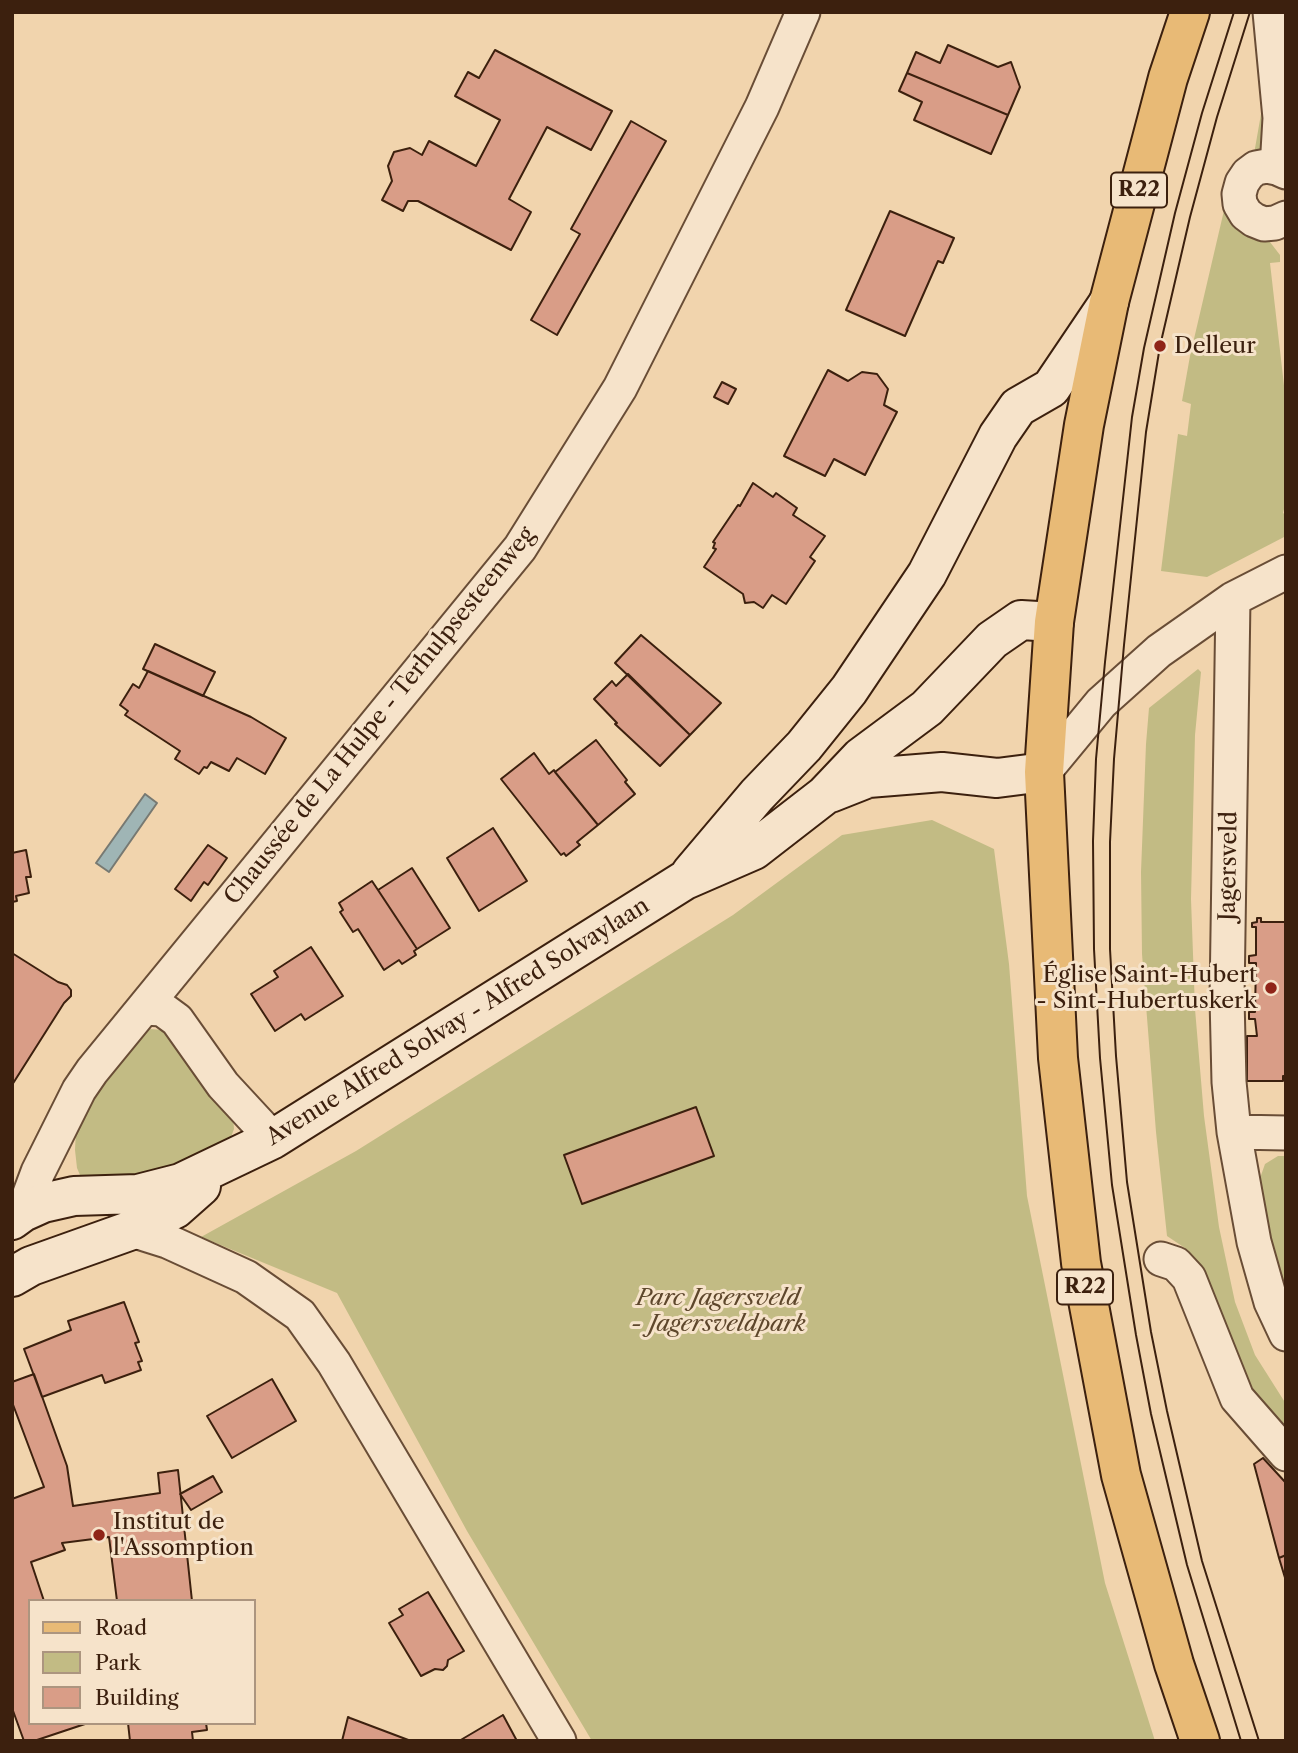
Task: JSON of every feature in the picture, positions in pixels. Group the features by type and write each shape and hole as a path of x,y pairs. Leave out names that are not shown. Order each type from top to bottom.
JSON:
{"main road":[{"name":"R22","path":"1190,12 1171,68 1109,302 1075,472 1054,622 1044,772 1058,1058 1080,1263 1121,1475 1174,1664 1200,1741"},
{"name":"Avenue Alfred Solvay - Alfred Solvaylaan","path":"685,880 757,795 804,746 849,690 927,574 998,436 1018,407 1051,388 1109,302"},
{"name":"Avenue Alfred Solvay - Alfred Solvaylaan","path":"17,1216 43,1203 74,1196 138,1194 181,1183 273,1139 685,880 754,850 825,795 861,757 927,708 992,640 1021,620 1054,622"},
{"name":"Avenue Alfred Solvay - Alfred Solvaylaan","path":"825,795 868,778 942,772 997,778 1044,772"},
{"name":"Avenue Alfred Solvay - Alfred Solvaylaan","path":"12,1277 31,1266 132,1230 175,1209 229,1161"}],"street":[{"name":"Chaussée de La Hulpe - Terhulpsesteenweg","path":"17,1216 79,1090 520,548 620,388 762,107 803,12"},
{"path":"1270,12 1282,170 1267,166 1248,174 1241,183 1240,204 1246,214 1264,224 1285,219"},
{"path":"1044,772 1101,703 1159,651 1233,599 1286,572"},
{"name":"Jagersveld","path":"1233,599 1228,1082 1254,1242 1271,1302 1286,1334"},
{"path":"144,1008 162,1009 177,1020 223,1085 273,1139"},
{"path":"1234,1132 1286,1133"},
{"path":"132,1230 167,1241 246,1277 300,1315 334,1363 559,1741"},
{"path":"1161,1259 1176,1264 1189,1279 1237,1398 1286,1454"}],"green space":[{"path":"1262,93 1270,146 1254,154 1261,114"},
{"path":"1229,189 1280,255 1280,262 1270,263 1286,403 1286,501 1283,513 1286,515 1286,536 1207,577 1161,571 1178,434 1187,436 1191,404 1182,401 1190,356"},
{"path":"1198,669 1201,672 1195,735 1191,899 1195,1009 1204,1116 1219,1227 1235,1302 1255,1355 1286,1404 1286,1443 1259,1410 1192,1258 1185,1248 1167,1236 1142,954 1141,872 1146,744 1149,708"},
{"name":"Parc Jagersveld - Jagersveldpark","path":"932,820 994,849 1009,964 1027,1196 1105,1583 1155,1741 592,1741 467,1531 337,1293 201,1237 356,1151 733,915 842,835"},
{"path":"150,1029 164,1030 233,1116 234,1129 228,1145 171,1173 83,1182 77,1168 75,1150 76,1130 84,1108 137,1037"},
{"path":"1278,1156 1286,1156 1286,1305 1271,1249 1259,1181 1265,1164"}],"shaded area":[{"path":"145,794 157,803 109,872 96,863"}],"building":[{"path":"948,45 998,67 1011,62 1020,87 1008,115 907,73 916,52 940,63"},
{"path":"495,50 612,111 591,150 547,127 509,199 531,212 511,250 418,201 408,201 403,211 382,200 392,181 388,166 394,152 410,148 422,155 429,141 476,166 500,120 455,96 468,72 479,78"},
{"path":"907,73 1008,115 991,154 914,120 922,102 899,91"},
{"path":"631,121 666,141 557,335 531,320 580,234 571,229"},
{"path":"890,211 954,238 943,263 938,261 905,336 846,310"},
{"path":"828,370 848,381 862,372 877,374 888,389 884,405 897,412 865,475 834,459 825,476 784,456"},
{"path":"722,382 736,389 728,404 714,397"},
{"path":"753,483 773,497 776,493 797,508 793,515 825,536 810,557 815,561 786,604 772,595 763,608 754,602 745,603 743,594 704,567 716,549 713,548 713,542 738,505 740,506"},
{"path":"641,635 721,703 690,735 615,663"},
{"path":"155,644 215,672 203,696 143,669"},
{"path":"148,671 251,717 286,738 265,774 237,758 229,771 211,762 199,774 175,759 180,751 125,715 128,711 120,705 133,684 139,688"},
{"path":"628,674 690,735 660,766 615,724 617,723 594,699 612,681 616,686"},
{"path":"596,740 635,794 598,825 555,772"},
{"path":"534,753 549,774 554,770 598,825 577,842 580,845 566,856 564,853 561,855 501,779"},
{"path":"493,828 527,881 479,911 447,858"},
{"path":"208,845 227,858 208,885 204,882 191,901 175,889"},
{"path":"26,850 31,877 26,877 29,893 16,896 17,901 12,902 12,853"},
{"path":"412,868 450,928 417,949 378,890"},
{"path":"372,881 417,949 414,951 416,955 402,964 399,960 384,970 358,929 353,932 340,912 343,910 339,903"},
{"name":"Église Saint-Hubert - Sint-Hubertuskerk","path":"1257,918 1261,918 1261,922 1286,922 1286,1076 1283,1076 1283,1081 1247,1081 1247,1036 1257,1036 1255,1019 1249,1019 1249,1012 1255,1012 1256,963 1249,963 1249,956 1256,955 1256,927 1252,927 1252,923 1257,922"},
{"path":"311,947 343,996 305,1020 301,1014 275,1031 251,994 278,977 274,971"},
{"path":"12,953 67,985 71,996 12,1085"},
{"path":"696,1107 714,1156 582,1204 564,1155"},
{"path":"124,1302 139,1342 135,1343 142,1361 138,1362 141,1370 105,1383 102,1375 42,1397 24,1349 71,1330 68,1321"},
{"path":"34,1374 67,1466 73,1506 160,1493 158,1473 178,1470 192,1599 117,1599 109,1537 62,1543 65,1550 31,1562 43,1599 28,1599 28,1725 82,1725 34,1741 24,1741 12,1708 12,1499 44,1487 12,1402 12,1382"},
{"path":"272,1379 296,1421 232,1458 207,1416"},
{"path":"1263,1458 1286,1483 1286,1555 1279,1558 1254,1464"},
{"path":"213,1476 222,1492 191,1510 180,1494"},
{"path":"1286,1555 1286,1581 1279,1558"},
{"path":"428,1592 464,1651 448,1660 443,1670 435,1669 421,1676 389,1623 403,1615 399,1609"},
{"path":"503,1715 517,1741 459,1741"},
{"path":"348,1717 350,1718 411,1741 342,1741"},
{"path":"128,1725 206,1725 207,1730 192,1732 193,1741 130,1741"}],"tram line":[{"path":"1234,12 1202,113 1175,213 1144,348 1132,417 1096,759 1093,841 1094,949 1100,1058 1112,1185 1136,1335 1151,1414 1187,1565 1241,1741"},
{"path":"1250,12 1217,117 1190,217 1160,346 1146,432 1114,759 1110,842 1110,949 1127,1182 1151,1332 1202,1561 1259,1741"}],"place":[{"name":"Delleur","path":"1160,346"},
{"name":"Église Saint-Hubert - Sint-Hubertuskerk","path":"1271,988"},
{"name":"Institut de l'Assomption","path":"99,1535"}]}
